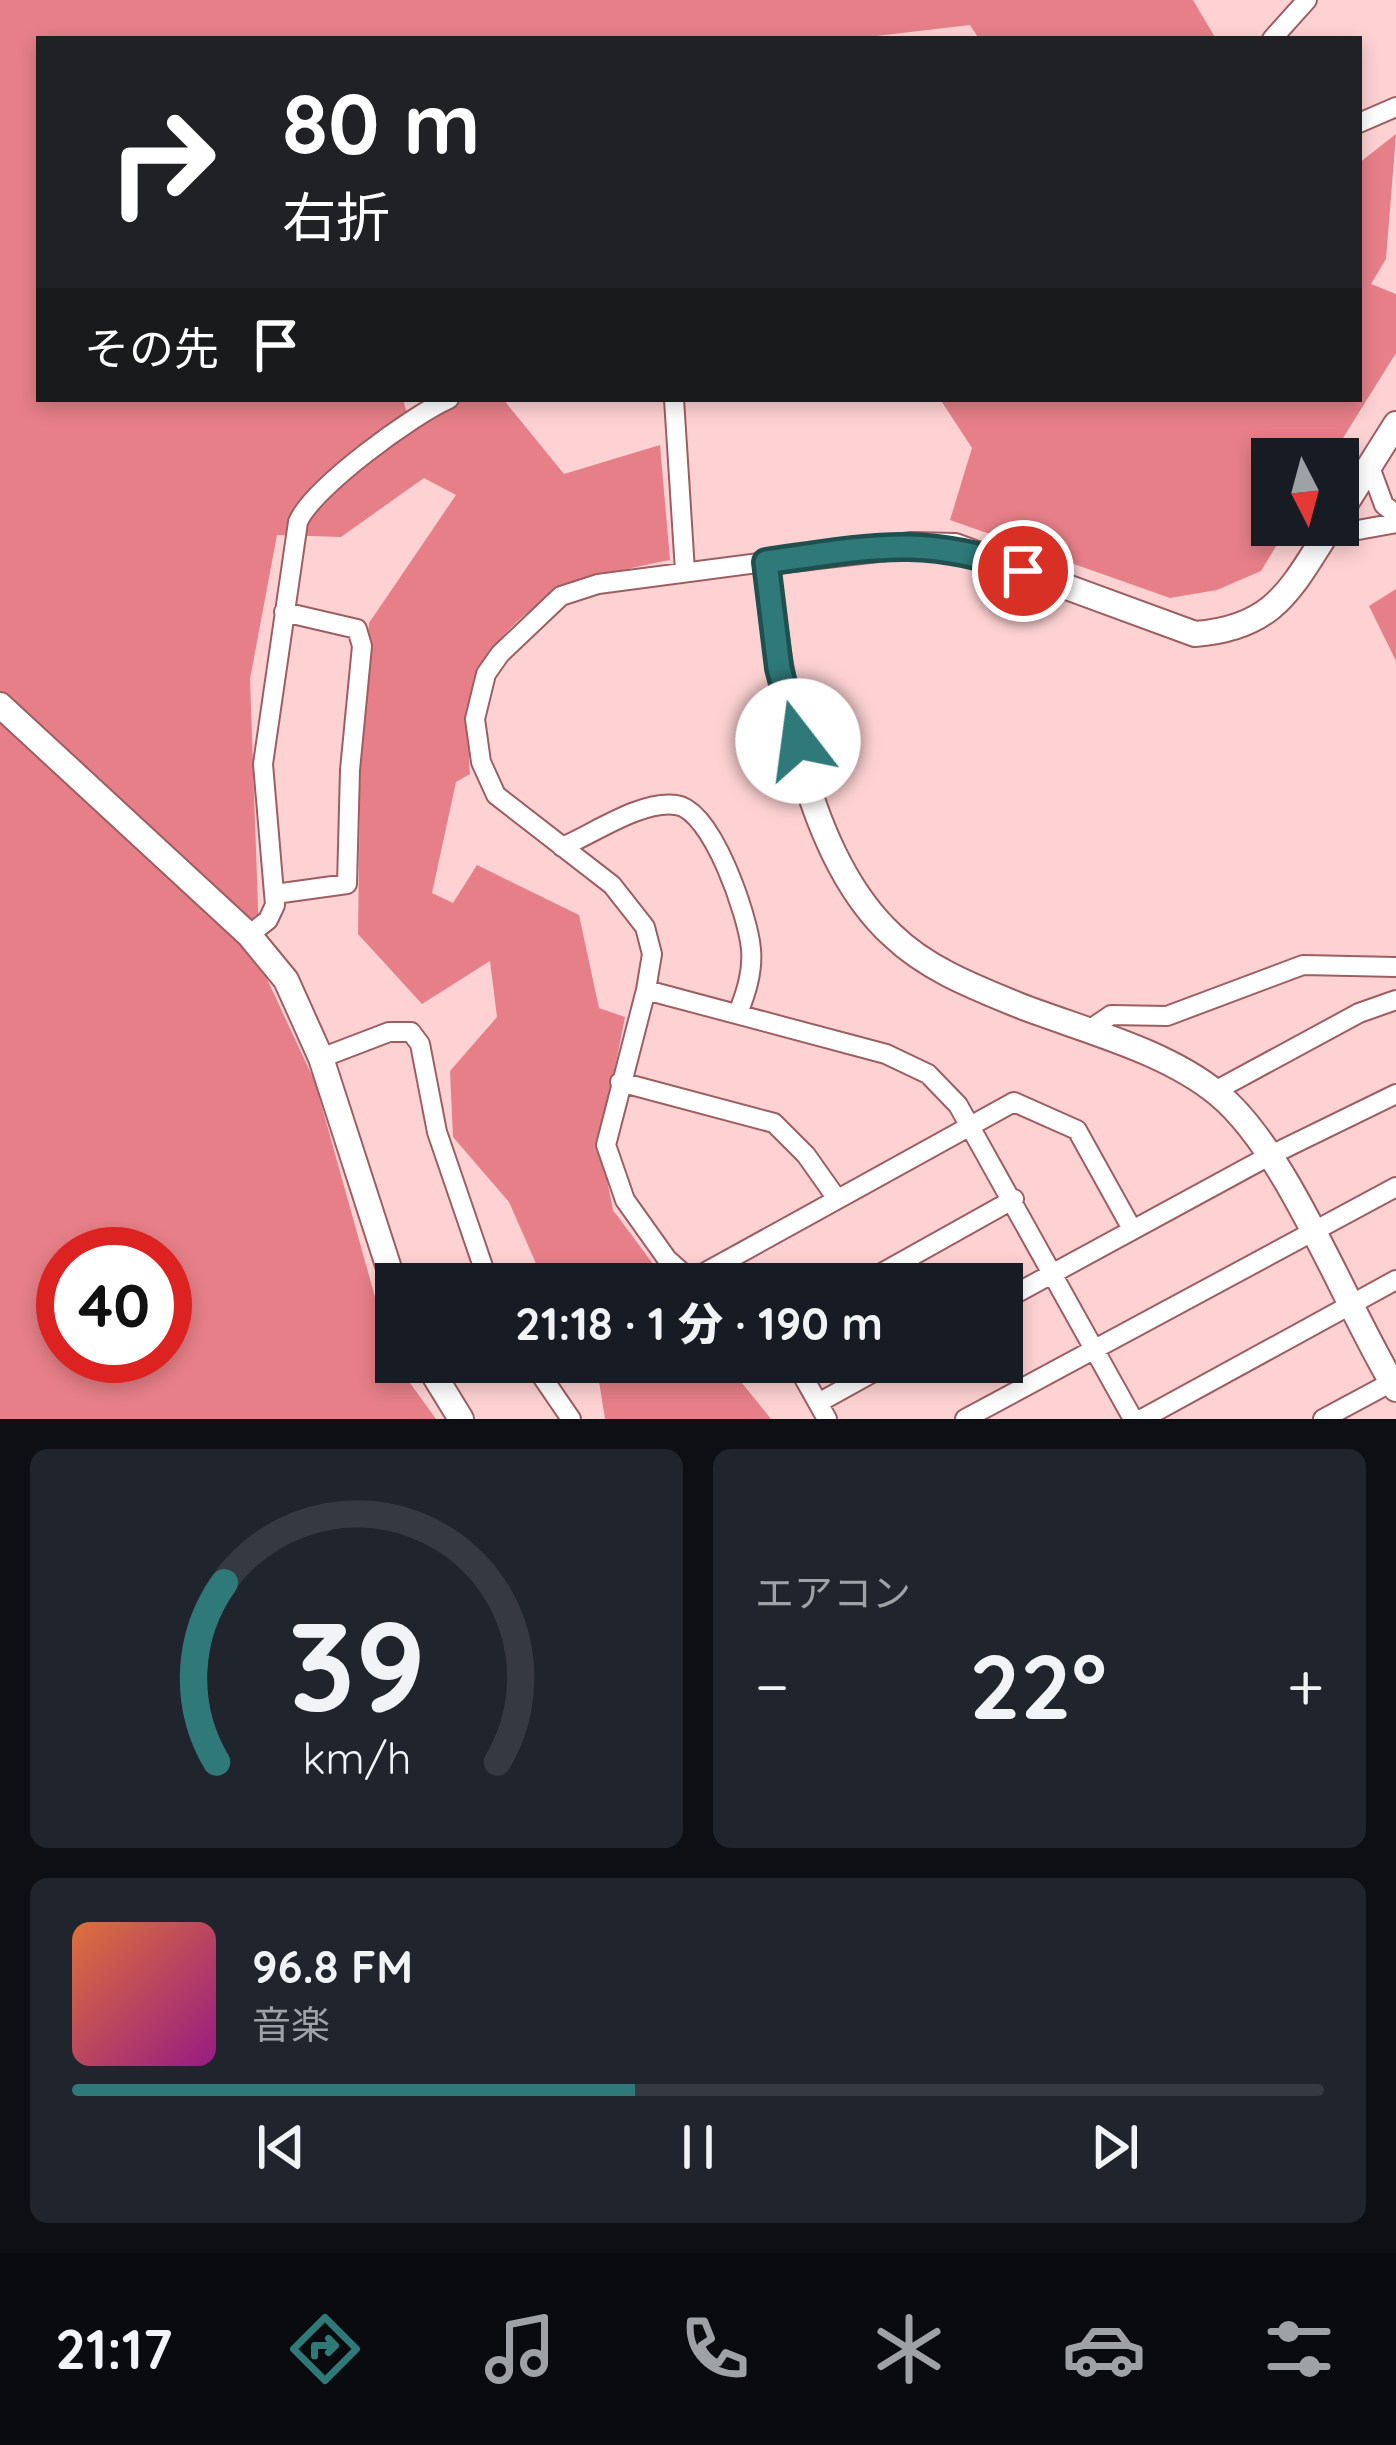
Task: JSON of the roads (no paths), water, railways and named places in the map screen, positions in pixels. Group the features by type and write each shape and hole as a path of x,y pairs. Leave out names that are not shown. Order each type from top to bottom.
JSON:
{"street":[{"path":"1275,36 1307,0"},
{"path":"1362,122 1396,107"},
{"path":"249,935 268,920 275,894 262,764 303,510 398,428 444,402"},
{"path":"674,402 685,572"},
{"path":"1359,484 1396,424"},
{"path":"1370,467 1384,505 1396,514"},
{"path":"1359,525 1396,524"},
{"path":"672,1263 616,1183 606,1145 652,954 634,907 513,811 486,781 476,719 486,674 561,596 598,584 912,545 955,547 1195,634 1223,632 1276,606 1299,582 1320,546"},
{"path":"766,562 788,710 834,854 850,884 892,937 923,961 1215,1091 1243,1117 1394,1385 1322,1419"},
{"path":"275,894 347,884 350,770 362,646 358,629 284,612"},
{"path":"0,705 249,935 286,980 321,1058 388,1263"},
{"path":"562,848 654,806 688,808 700,818 711,834 747,929 751,968 738,1013"},
{"path":"1086,1032 1112,1015 1167,1016 1303,965 1396,967"},
{"path":"646,990 908,1062 944,1088 1013,1199 1133,1419"},
{"path":"1215,1091 1359,1012 1396,1000"},
{"path":"321,1058 389,1032 411,1032 421,1044 437,1132 482,1263"},
{"path":"620,1082 774,1124 806,1155 835,1196"},
{"path":"1023,1289 1269,1156 1396,1094"},
{"path":"725,1263 835,1196 1014,1102 1077,1130 1132,1229"},
{"path":"965,1419 1396,1187"},
{"path":"899,1263 1013,1199"},
{"path":"1142,1419 1396,1280"},
{"path":"439,1383 461,1419"},
{"path":"546,1383 571,1419"},
{"path":"807,1383 823,1411 862,1383"}]}
